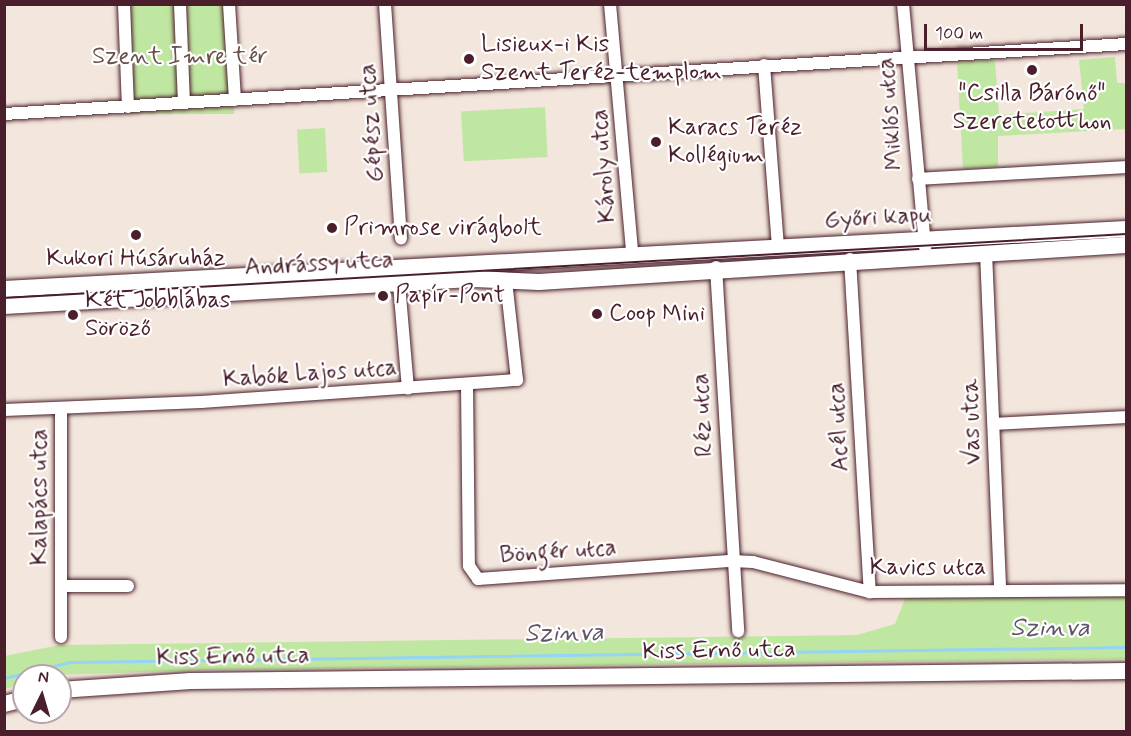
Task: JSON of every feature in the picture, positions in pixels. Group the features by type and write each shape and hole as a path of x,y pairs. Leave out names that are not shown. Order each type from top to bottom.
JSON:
{"street":[{"path":"124,4 128,106"},
{"path":"180,4 184,103"},
{"path":"229,4 235,100"},
{"name":"Gépész utca","path":"385,4 401,238"},
{"name":"Károly utca","path":"610,4 619,77 632,252"},
{"name":"Miklós utca","path":"903,4 925,248"},
{"path":"4,114 619,77 907,54 1126,44"},
{"path":"764,65 778,246"},
{"path":"918,179 1126,167"},
{"name":"Győri kapu","path":"637,276 716,267 850,259 925,248 1126,230"},
{"name":"Győri kapu","path":"632,252 778,246 925,248 986,252 1126,245"},
{"name":"Andrássy utca","path":"4,289 475,266 632,252"},
{"name":"Vas utca","path":"986,252 1000,589"},
{"name":"Acél utca","path":"850,259 870,592"},
{"name":"Réz utca","path":"716,267 738,631"},
{"name":"Andrássy utca","path":"4,306 399,284 637,276"},
{"name":"Kabók Lajos utca","path":"4,410 61,409 408,389 518,380 506,279"},
{"path":"399,284 408,389"},
{"name":"Böngér utca","path":"467,384 471,575 732,561"},
{"name":"Kalapács utca","path":"61,409 61,637"},
{"path":"994,424 1126,417"},
{"name":"Kavics utca","path":"732,561 753,562 870,592 1000,589 1126,590"},
{"name":"Kalapács utca","path":"61,586 128,586"},
{"name":"Kiss Ernő utca","path":"72,689 191,681 1126,671"}],"green space":[{"name":"Szent Imre tér","path":"126,5 234,5 234,114 126,114"},
{"path":"1115,57 1117,83 1126,83 1126,129 998,136 998,167 963,169 957,62 995,60 999,115 1084,109 1079,60"},
{"path":"545,107 548,157 464,161 461,111"},
{"path":"325,128 327,172 299,173 297,129"},
{"path":"1126,594 1126,659 203,670 72,674 72,664 12,664 12,687 5,689 4,656 60,645 857,635 895,624 906,596"}],"waterway":[{"name":"Szinva","path":"4,678 70,662 1126,647"}],"tram line":[{"path":"4,298 1126,234"}],"place":[{"name":"Lisieux-i Kis Szent Teréz-templom","path":"469,59"},
{"name":"\"Csilla Bárónő\" Szeretetotthon","path":"1032,70"},
{"name":"Karacs Teréz Kollégium","path":"656,142"},
{"name":"Primrose virágbolt","path":"332,228"},
{"name":"Kukori Húsáruház","path":"136,235"},
{"name":"Papír-Pont","path":"383,296"},
{"name":"Coop Mini","path":"597,314"},
{"name":"Két Jobblábas Söröző","path":"73,315"}]}
